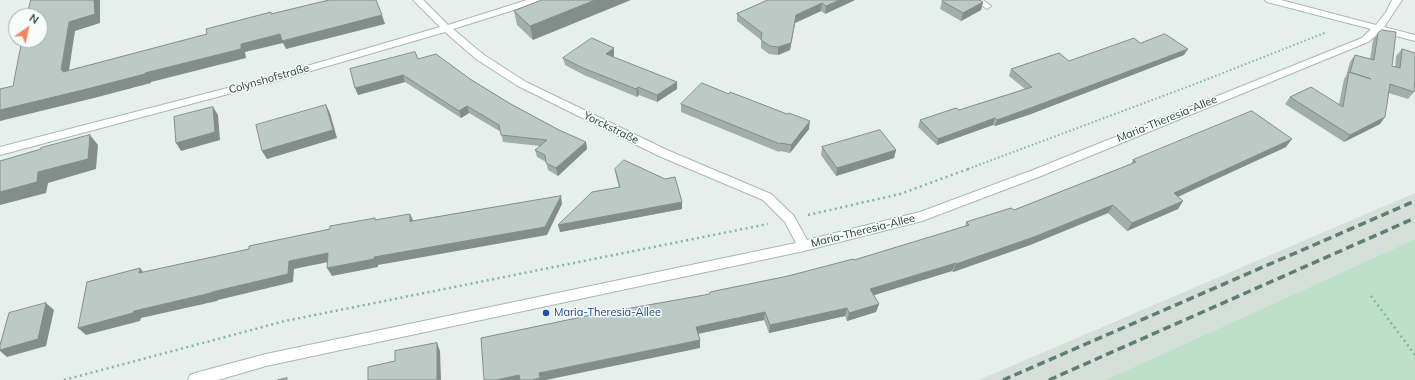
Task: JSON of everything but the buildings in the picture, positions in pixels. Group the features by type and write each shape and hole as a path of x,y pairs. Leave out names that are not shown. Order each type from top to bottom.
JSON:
{"street":[{"name":"Yorckstraße","path":"418,0 447,29 480,57 522,84 663,153 767,196 790,219 804,246"},
{"name":"Colynshofstraße","path":"0,151 165,109 447,29 536,0"},
{"path":"1270,0 1415,38"},
{"name":"Maria-Theresia-Allee","path":"195,380 266,360 804,246 922,216 1037,173 1365,40 1387,19 1397,0"}],"lane":[{"path":"977,0 987,6"}],"path":[{"path":"64,380 285,321 681,243 900,194 1195,84 1322,33 1329,32"},
{"path":"1370,296 1415,355"}],"shaded area":[{"path":"1415,193 1415,239 1105,380 979,380"}],"green space":[{"path":"1415,239 1415,380 1105,380"}],"railway":[{"path":"1003,380 1415,201"},
{"path":"1049,380 1415,218"}],"place":[{"name":"Maria-Theresia-Allee","path":"546,313"}]}
